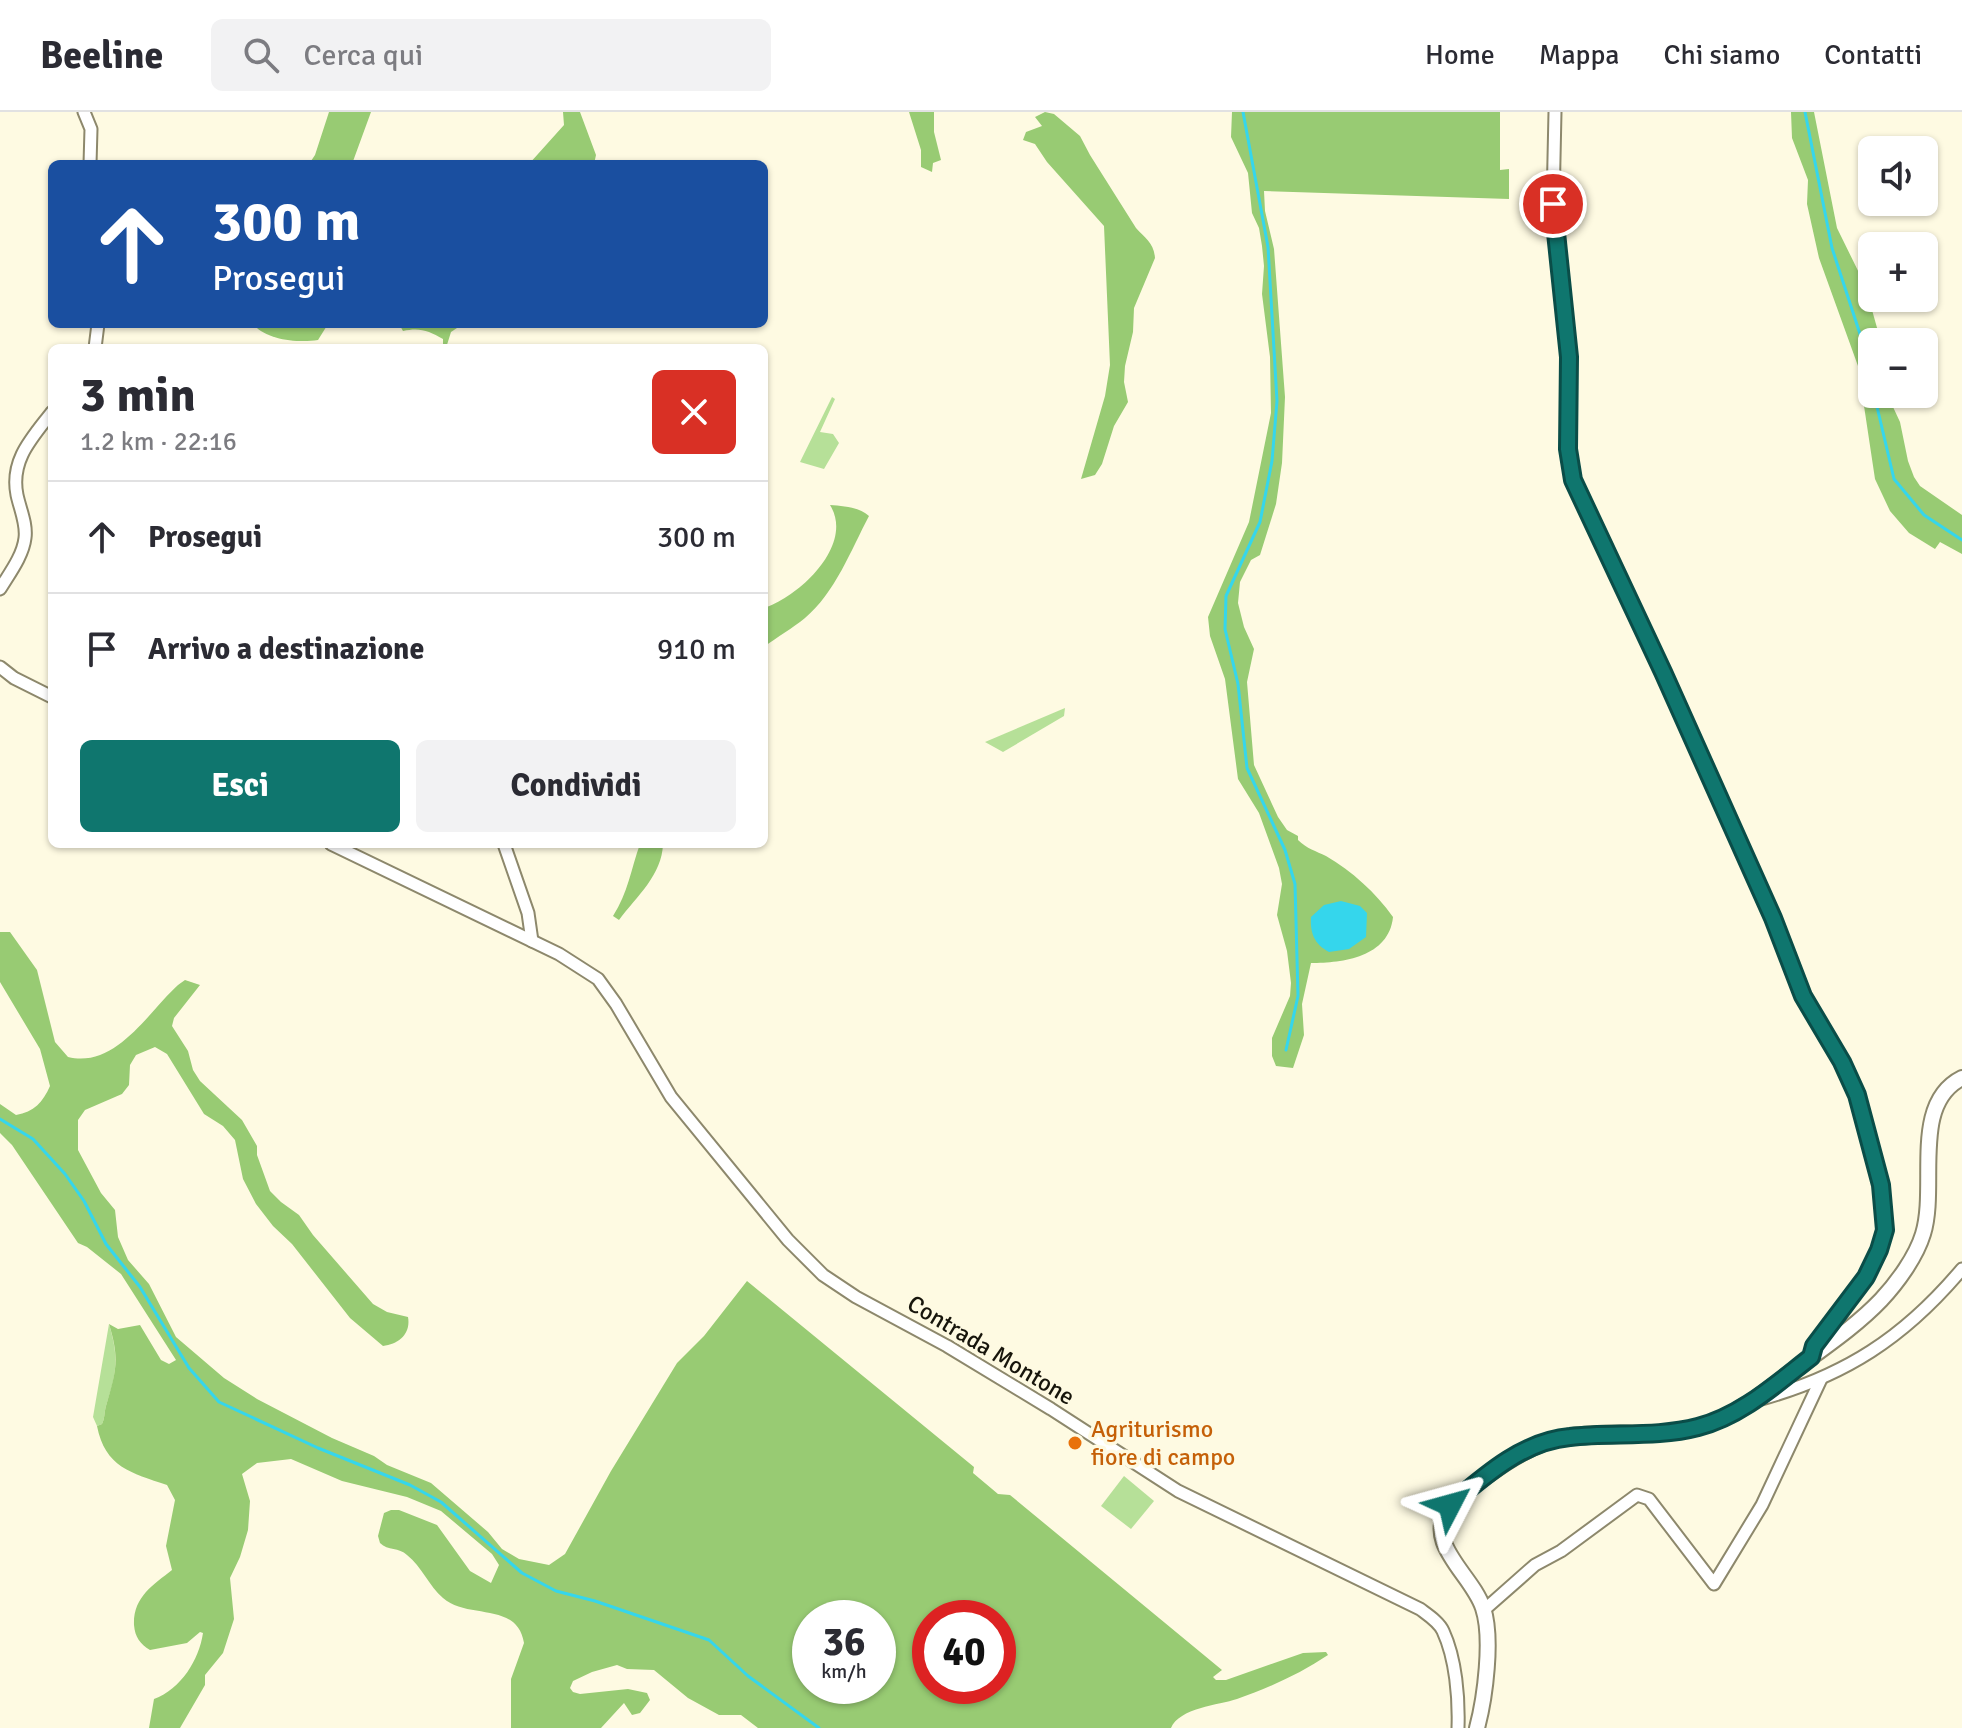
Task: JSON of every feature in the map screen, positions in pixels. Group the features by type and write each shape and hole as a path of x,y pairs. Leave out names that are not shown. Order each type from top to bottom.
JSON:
{"street":[{"path":"84,112 91,129 90,160"},
{"path":"1555,112 1553,204 1569,357 1568,449 1573,480 1779,931 1803,996 1852,1081 1881,1185 1885,1230 1879,1250 1866,1277 1814,1346 1811,1357"},
{"path":"0,589 23,549 26,536 15,484 18,461 48,417"},
{"path":"0,667 14,678 48,695"},
{"name":"Contrada Montone","path":"339,848 576,963 598,979 671,1097 788,1240 823,1275 1051,1409 1178,1491 1420,1609 1443,1630 1459,1709 1458,1728"},
{"path":"505,848 528,913 532,941"},
{"path":"1477,1728 1487,1650 1484,1610 1474,1588 1442,1540 1440,1524 1450,1505 1506,1462 1538,1444 1568,1437 1656,1434 1697,1428 1726,1417 1752,1402 1857,1323 1882,1299 1907,1266 1923,1235 1929,1201 1930,1126 1935,1106 1945,1089 1962,1078"},
{"path":"1752,1402 1821,1379 1870,1353 1916,1320 1962,1269"},
{"path":"1484,1610 1535,1565 1561,1551 1637,1495 1649,1499 1714,1584 1762,1505 1821,1379"}],"green space":[{"path":"329,112 371,112 353,160 312,160"},
{"path":"563,112 580,112 596,155 595,160 533,160 564,125"},
{"path":"909,112 934,112 934,132 941,160 933,163 932,172 921,167 921,150"},
{"path":"1045,112 1054,114 1080,136 1136,228 1151,245 1155,258 1134,308 1133,332 1125,366 1128,402 1114,426 1102,464 1095,475 1081,479 1105,396 1110,365 1104,226 1047,162 1035,144 1023,140 1026,132 1042,126 1035,117"},
{"path":"1232,112 1500,112 1500,170 1509,169 1509,199 1264,191 1265,211 1274,249 1285,397 1282,463 1276,504 1260,555 1251,560 1240,582 1238,603 1254,649 1247,682 1254,765 1287,830 1298,836 1305,846 1336,862 1354,876 1393,917 1390,930 1374,949 1350,959 1311,963 1302,1004 1304,1035 1293,1068 1276,1066 1272,1056 1272,1038 1290,996 1291,983 1287,951 1277,915 1282,884 1279,868 1259,813 1238,779 1225,679 1210,636 1208,617 1249,522 1271,413 1270,357 1262,294 1262,246 1252,213 1248,173 1231,137"},
{"path":"1791,112 1814,112 1837,228 1858,271 1858,312 1873,312 1877,328 1858,328 1858,366 1819,258 1807,204 1808,180 1792,138"},
{"path":"326,328 318,340 301,341 274,337 259,329"},
{"path":"401,328 457,328 451,332 447,344 429,332 403,331"},
{"path":"832,397 835,399 820,432 833,434 839,443 824,469 800,462"},
{"path":"1864,408 1894,408 1914,477 1920,486 1962,515 1962,554 1940,542 1935,549 1909,533 1890,511 1875,479"},
{"path":"830,505 856,509 869,516 842,570 816,608 768,644 768,606 793,593 820,567 835,536 836,520"},
{"path":"1065,708 1064,716 1003,752 985,742"},
{"path":"639,848 663,848 658,866 647,885 619,920 613,916 626,890"},
{"path":"0,932 10,932 37,970 55,1042 68,1057 85,1058 116,1046 178,985 185,980 200,985 174,1018 172,1026 188,1051 193,1070 200,1081 242,1120 257,1146 257,1155 270,1191 299,1215 373,1304 387,1312 408,1317 408,1328 399,1340 383,1346 350,1318 256,1204 243,1179 235,1140 223,1126 204,1114 167,1054 155,1047 136,1055 130,1065 129,1085 122,1094 85,1110 78,1120 78,1150 101,1193 115,1210 118,1237 128,1260 149,1284 176,1337 224,1378 332,1438 431,1483 488,1532 502,1549 519,1559 549,1565 565,1554 677,1363 704,1336 747,1281 974,1467 973,1473 998,1494 1010,1495 1222,1670 1213,1677 1216,1680 1226,1680 1303,1653 1326,1652 1328,1655 1260,1690 1182,1716 1171,1728 758,1728 741,1715 719,1715 688,1698 654,1670 627,1669 617,1665 573,1681 570,1688 580,1694 628,1689 647,1693 650,1700 640,1713 632,1715 624,1703 601,1728 511,1728 511,1679 524,1643 520,1630 502,1616 453,1605 443,1598 407,1555 380,1543 378,1536 384,1513 399,1510 437,1525 470,1571 491,1583 499,1565 492,1554 441,1511 407,1497 342,1481 291,1459 257,1463 242,1474 250,1501 248,1530 230,1578 234,1619 223,1653 205,1675 205,1685 180,1728 149,1728 154,1699 172,1688 187,1672 203,1633 200,1632 187,1643 150,1650 141,1643 136,1633 135,1615 141,1599 172,1570 166,1546 175,1500 167,1485 131,1472 113,1460 101,1440 97,1426 104,1420 115,1365 115,1347 109,1324 118,1329 140,1325 161,1360 169,1364 176,1360 121,1274 78,1243 12,1145 0,1133 0,1104 16,1115 22,1114 37,1105 50,1086 40,1049 0,982"},
{"path":"109,1324 115,1356 114,1374 103,1422 97,1426 93,1417"},
{"path":"1124,1476 1154,1501 1131,1529 1101,1506"}],"water":[{"path":"1341,901 1360,906 1367,913 1366,937 1349,949 1329,952 1314,938 1311,917 1324,905"}],"waterway":[{"path":"1243,112 1268,247 1277,401 1272,461 1260,522 1226,596 1225,629 1238,684 1247,768 1285,850 1295,884 1298,996 1286,1050"},
{"path":"1805,112 1832,248 1858,328"},
{"path":"1877,408 1894,479 1924,515 1962,540"},
{"path":"0,1119 33,1139 65,1174 84,1201 106,1244 140,1287 189,1368 219,1402 318,1448 410,1485 441,1502 522,1573 556,1591 709,1640 748,1676 819,1728"}],"place":[{"name":"Agriturismo fiore di campo","path":"1075,1443"}],"route":[{"path":"1450,1505 1506,1462 1538,1444 1568,1437 1656,1434 1697,1428 1726,1417 1752,1402 1811,1357 1814,1346 1866,1277 1885,1230 1881,1185 1852,1081 1803,996 1773,918 1573,480 1568,449 1570,384 1567,328 1553,204"}]}
